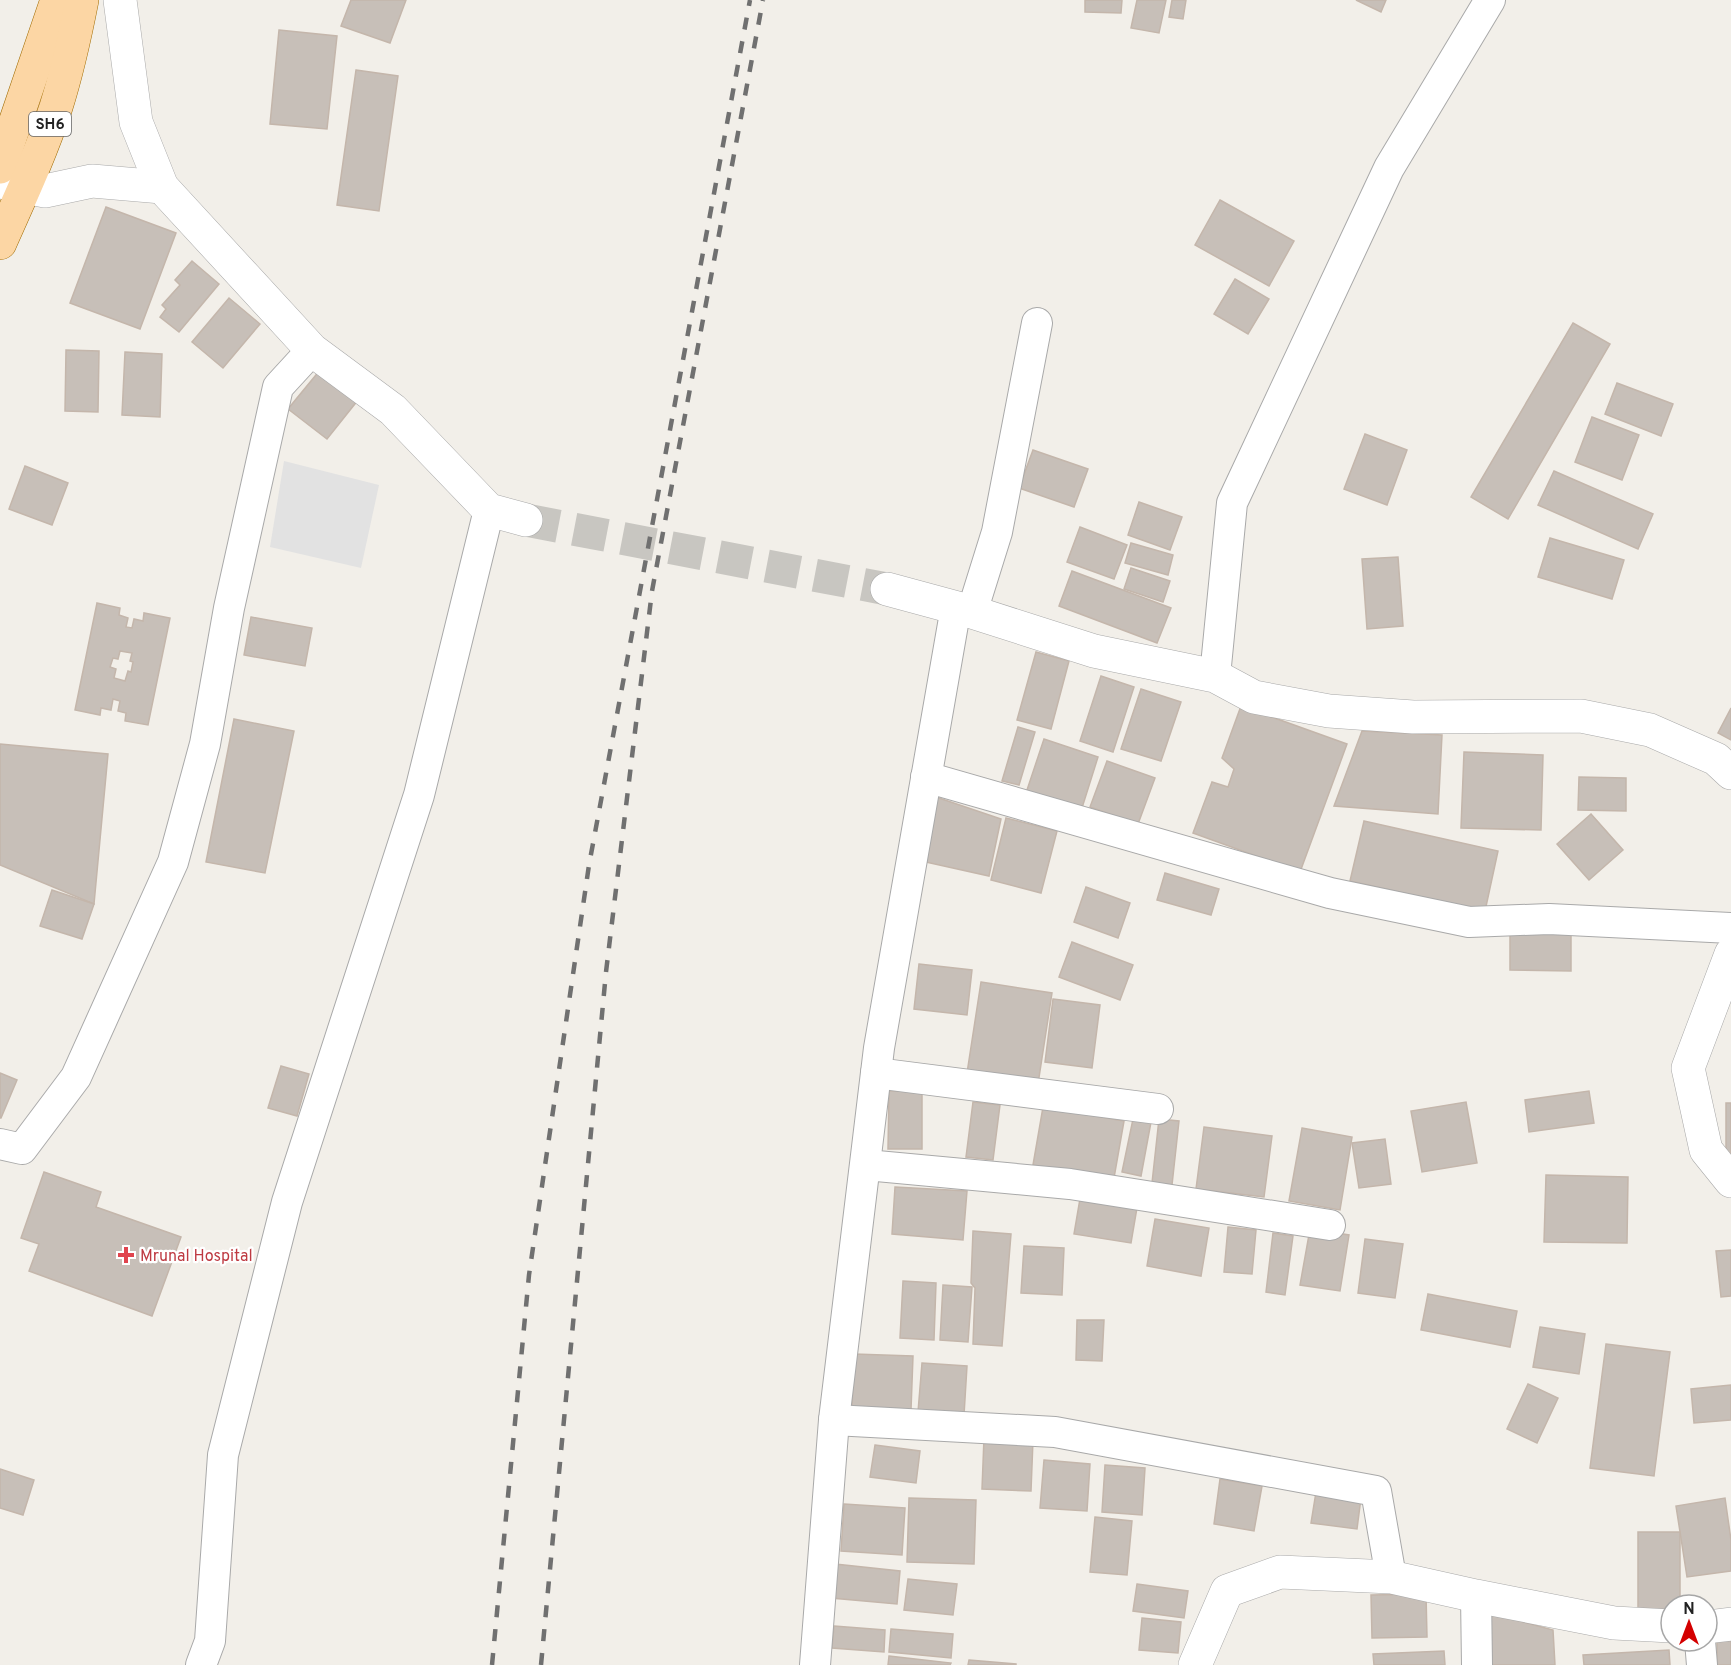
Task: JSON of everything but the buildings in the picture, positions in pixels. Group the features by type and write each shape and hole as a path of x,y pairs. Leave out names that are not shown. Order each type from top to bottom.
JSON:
{"main road":[{"path":"0,167 57,0"},
{"name":"SH6","path":"0,243 13,185 56,109 71,55 82,0"}],"street":[{"path":"120,0 136,122 162,187 312,350 393,410 489,510 526,520"},
{"path":"1215,676 1232,503 1389,168 1490,0"},
{"path":"13,185 45,190 92,181 162,187"},
{"path":"815,1665 834,1420 879,1048 926,777 964,609 997,532 1037,323"},
{"path":"0,1144 22,1149 76,1077 173,862 205,744 229,608 278,387 312,350"},
{"path":"201,1665 210,1641 223,1455 287,1203 419,795 489,510"},
{"path":"887,589 964,609 1094,651 1215,676 1254,697 1329,711 1413,717 1581,716 1650,730 1716,759 1731,773"},
{"path":"926,777 1330,892 1469,922 1549,919 1731,928"},
{"path":"1731,954 1688,1068 1706,1150 1731,1181"},
{"path":"876,1073 1158,1109"},
{"path":"866,1165 1070,1184 1330,1225"},
{"path":"834,1420 1055,1432 1376,1491 1391,1577"},
{"path":"1195,1665 1227,1591 1280,1572 1391,1577 1614,1623 1659,1625"},
{"path":"1476,1596 1477,1665"}],"shaded area":[{"path":"284,461 379,485 361,568 270,547"}],"tunnel":[{"path":"526,520 887,589"}],"railway":[{"path":"492,1665 529,1275 589,865 750,0"},
{"path":"541,1665 606,972 652,591 763,0"}],"place":[{"name":"Mrunal Hospital","path":"126,1255"}]}
